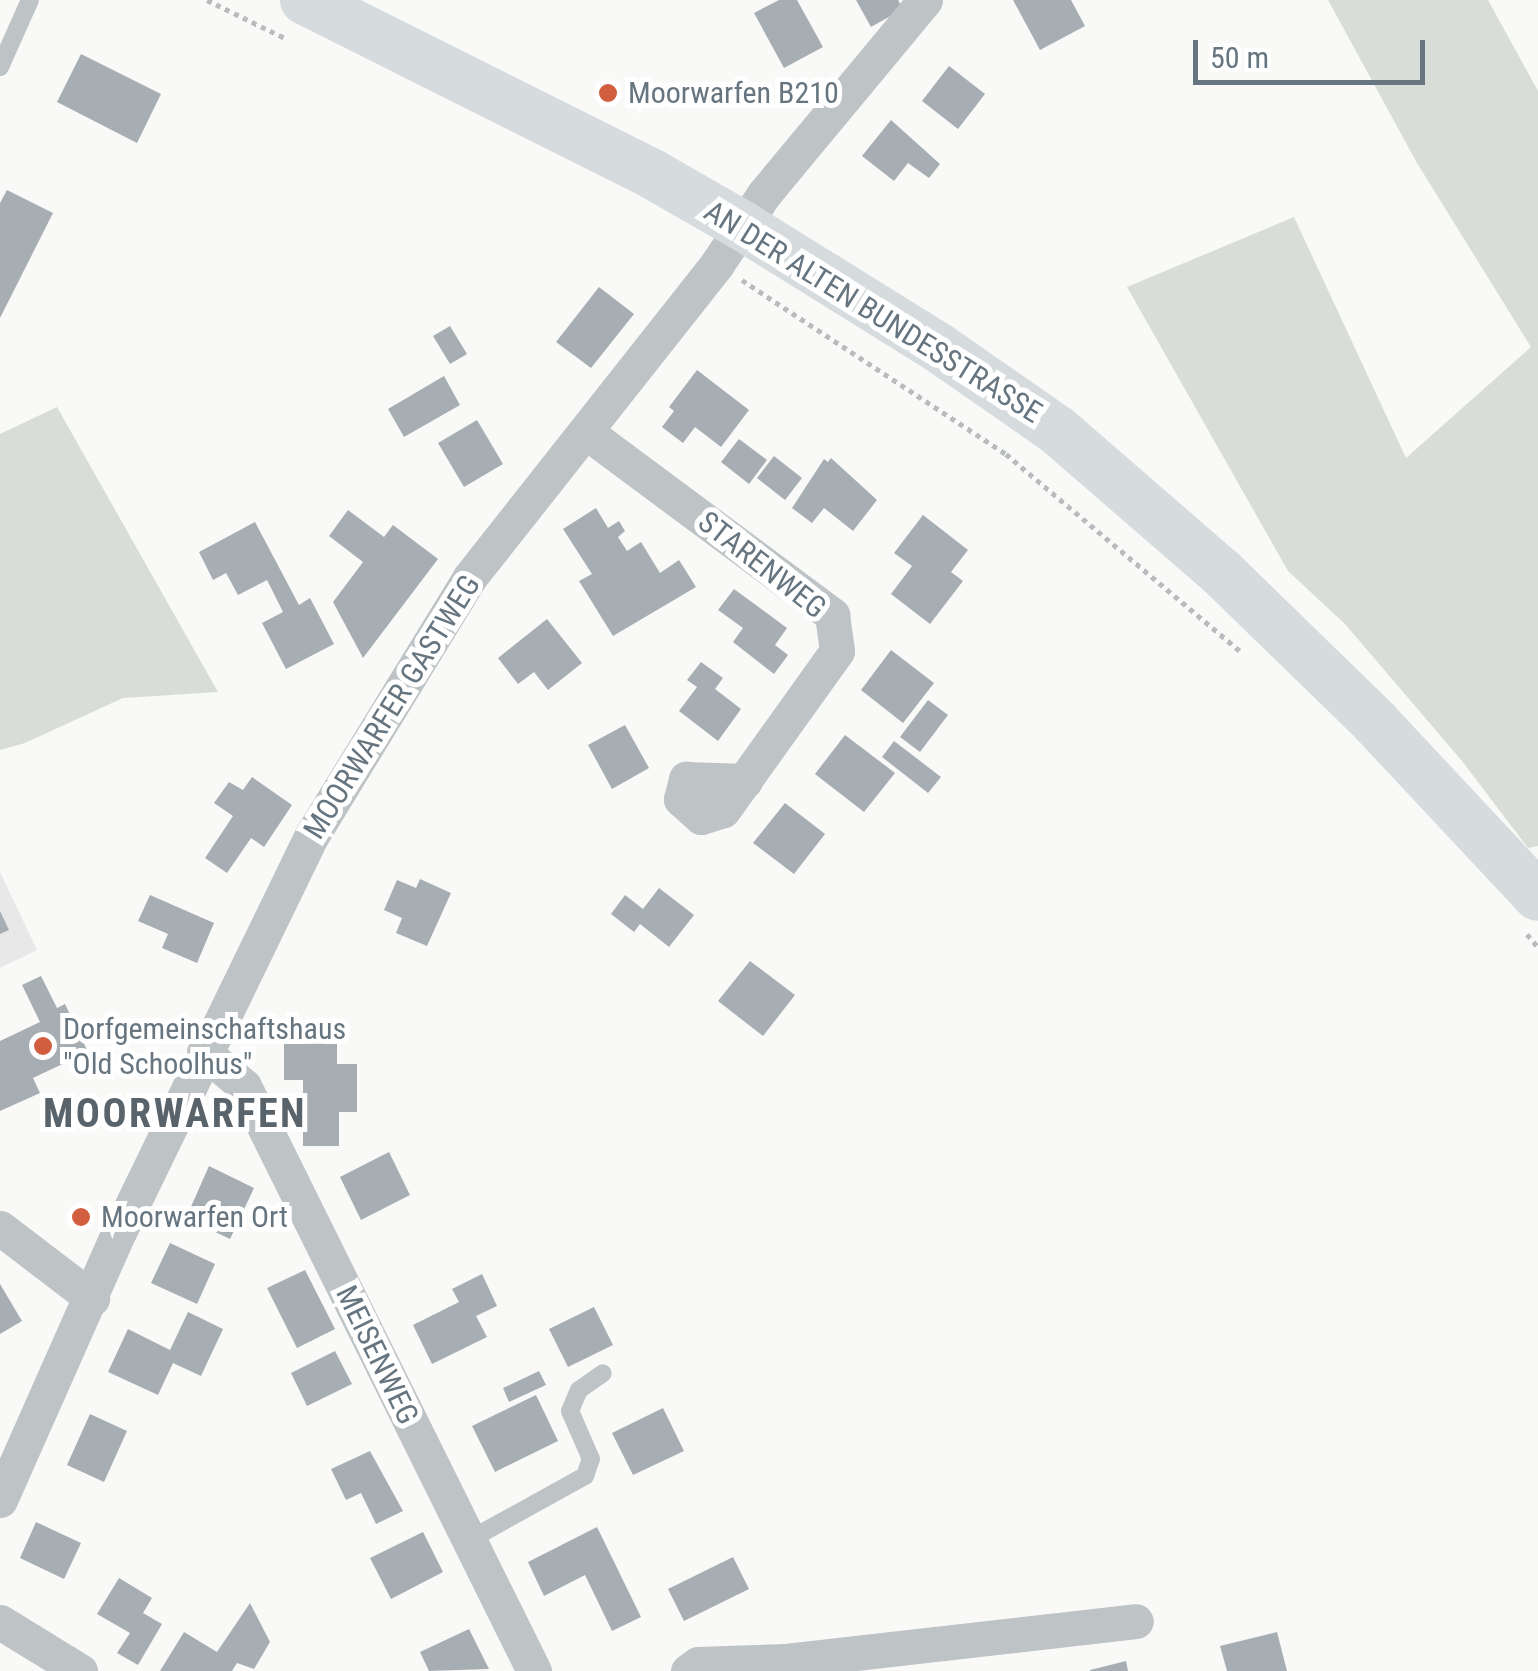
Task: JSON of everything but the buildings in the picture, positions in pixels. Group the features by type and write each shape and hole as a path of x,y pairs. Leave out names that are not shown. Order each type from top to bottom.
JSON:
{"street":[{"name":"AN DER ALTEN BUNDESSTRASSE","path":"305,0 654,176 730,245 939,348 1057,430 1235,585 1375,722 1532,896"},
{"name":"MOORWARFER GASTWEG","path":"0,1500 204,1052 312,835 470,577 730,245 764,194 925,0"},
{"name":"STARENWEG","path":"586,432 832,616 837,650 744,780"},
{"name":"MEISENWEG","path":"204,1052 244,1086 534,1671"},
{"path":"0,1228 92,1298"},
{"path":"688,1671 698,1664 786,1661 1136,1621"},
{"path":"0,1622 80,1671"}],"lane":[{"path":"0,67 30,0"},
{"path":"469,1540 585,1476 591,1460 570,1411 579,1390 603,1373"}],"path":[{"path":"730,245 1006,454 1248,658"},
{"path":"1532,896 1538,947"}],"shaded area":[{"path":"1328,0 1488,0 1538,91 1538,846 1528,848 1462,761 1345,624 1288,571 1127,287 1294,217 1406,458 1531,347 1417,163"},
{"path":"57,407 218,692 123,698 25,743 0,750 0,434"},
{"path":"0,872 37,950 0,968"}],"place":[{"name":"Moorwarfen B210","path":"608,93"},
{"name":"Dorfgemeinschaftshaus \"Old Schoolhus\"","path":"43,1046"},
{"name":"Moorwarfen Ort","path":"81,1217"}],"district":[{"name":"MOORWARFEN","path":"175,1114"}]}
